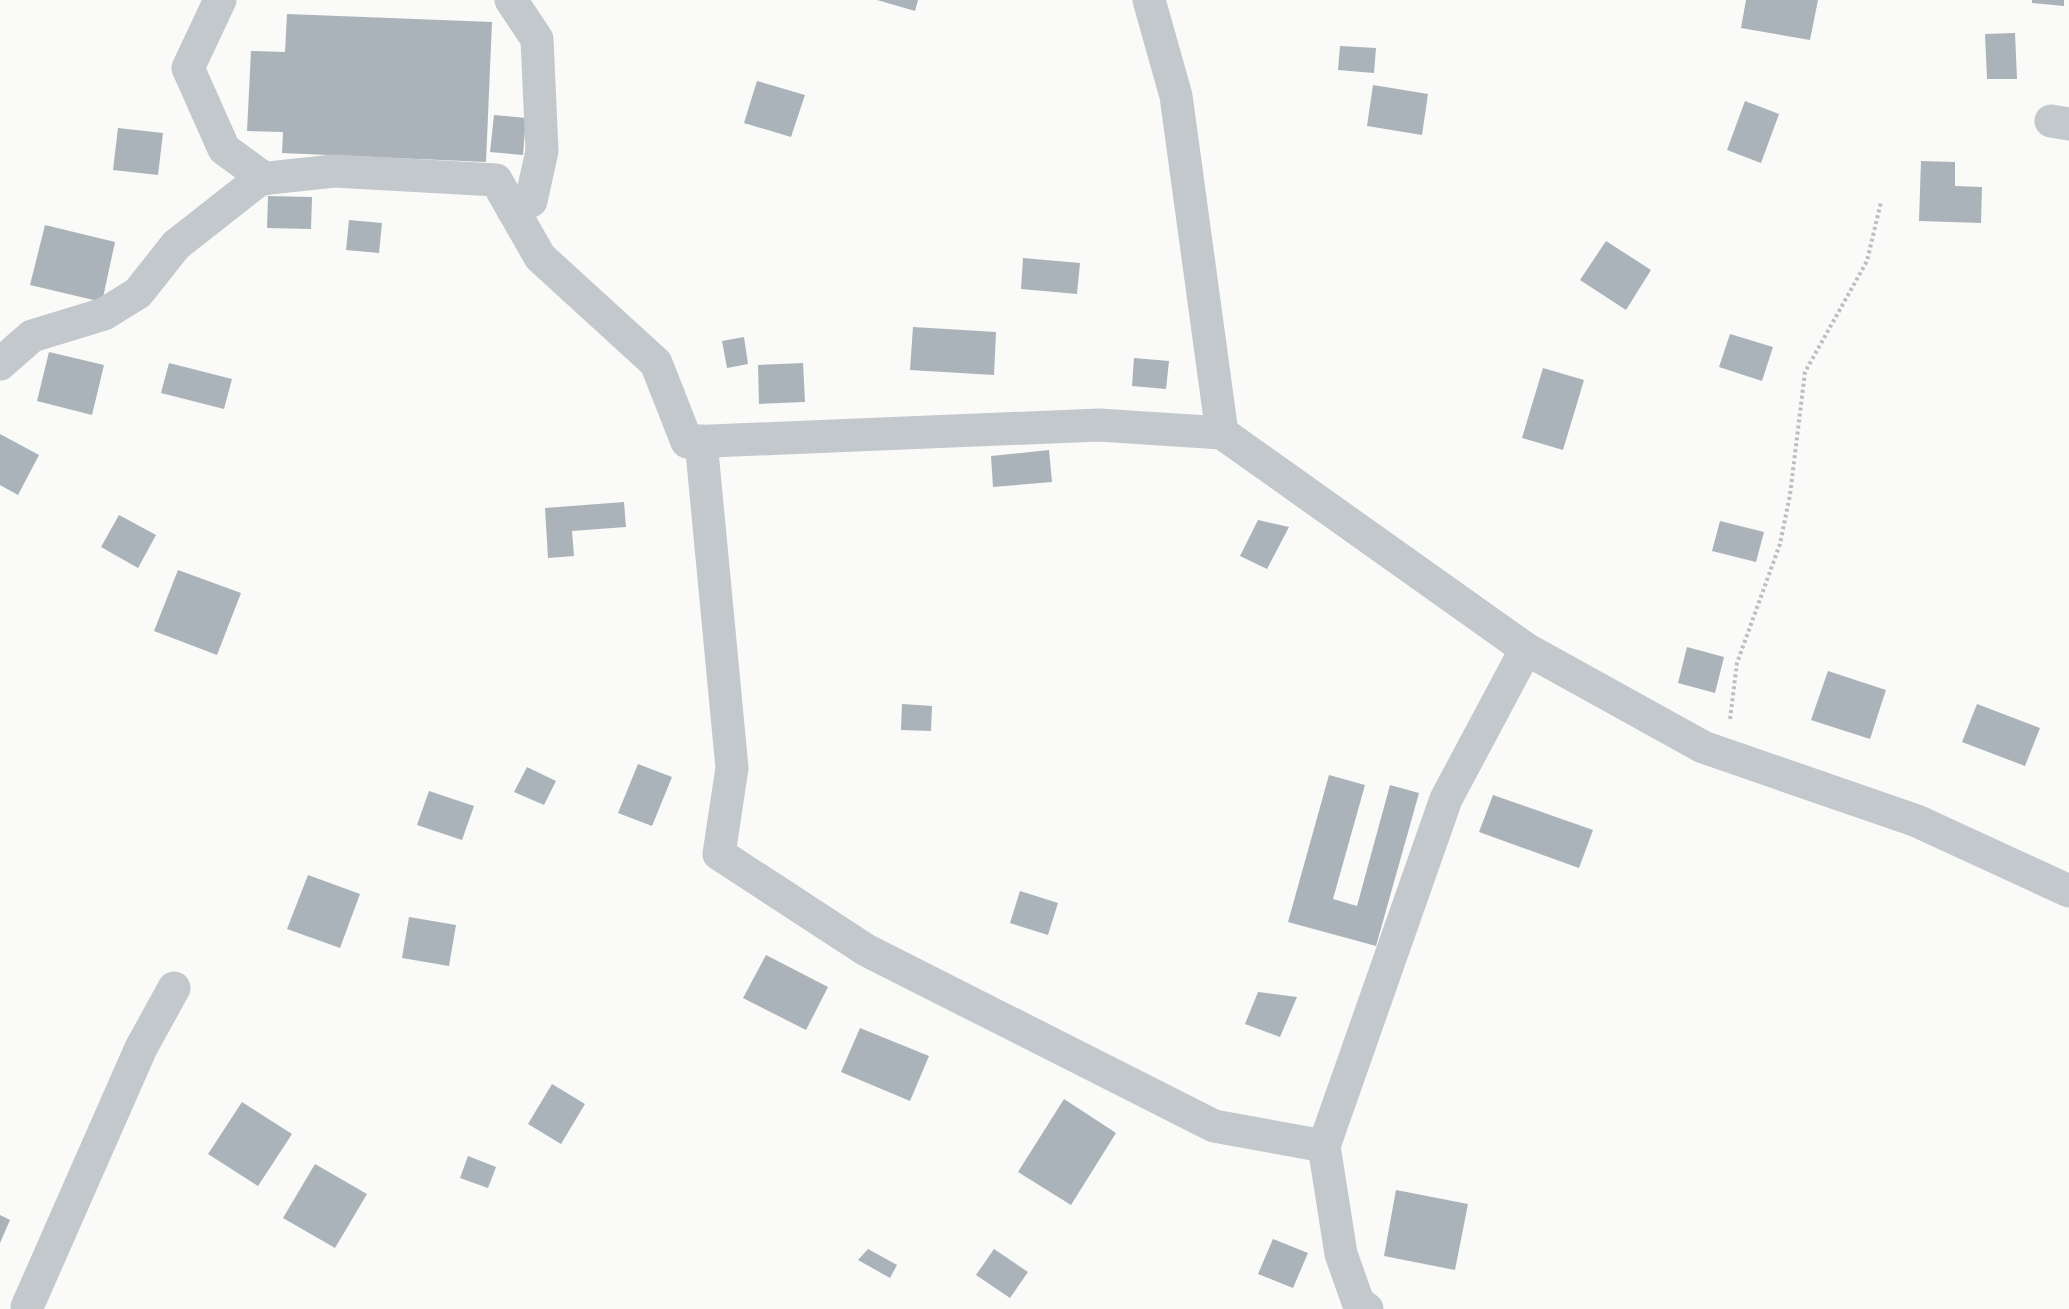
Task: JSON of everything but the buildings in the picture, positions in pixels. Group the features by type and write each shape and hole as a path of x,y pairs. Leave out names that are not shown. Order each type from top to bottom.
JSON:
{"street":[{"path":"220,0 188,68 224,149 265,179"},
{"path":"511,0 537,39 542,152 531,201 513,210"},
{"path":"1149,0 1176,96 1222,433"},
{"path":"0,364 32,336 104,314 138,293 176,245 260,179 334,171 496,180 540,257 656,363 687,442 1099,424 1222,433 1526,648 1702,747 1917,821 2069,891"},
{"path":"701,441 732,768 719,854 866,950 1214,1126 1324,1146"},
{"path":"1367,1309 1358,1302 1341,1254 1324,1146 1446,799 1526,648"},
{"path":"20,1306 141,1048 174,988"}],"path":[{"path":"1726,755 1737,663 1780,544 1790,495 1805,372 1867,261 1881,202"}]}
